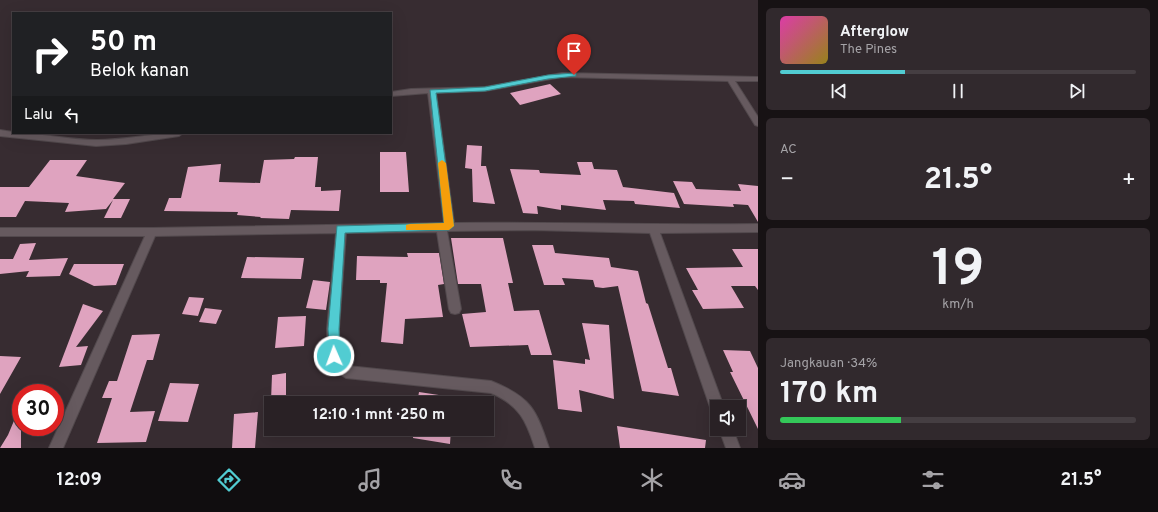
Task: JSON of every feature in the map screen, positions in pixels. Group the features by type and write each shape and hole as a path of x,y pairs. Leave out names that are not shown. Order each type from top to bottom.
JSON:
{"street":[{"path":"392,94 485,89 562,75 758,79"},
{"path":"730,79 758,123"},
{"path":"432,91 445,226 455,309"},
{"path":"0,133 96,143 126,141 172,134"},
{"path":"0,232 152,232 445,226 534,226 654,229 758,228"},
{"path":"341,229 333,329 334,356 338,366 346,372 491,387 508,393 519,400 529,413 542,448"},
{"path":"654,229 715,400"},
{"path":"56,448 152,232"},
{"path":"729,436 733,448"}],"building":[{"path":"550,84 561,94 520,105 510,93"},
{"path":"467,145 482,146 481,166 486,166 495,204 473,202 472,169 465,168"},
{"path":"380,152 406,152 409,192 380,192"},
{"path":"295,157 318,157 315,187 321,187 321,191 341,190 339,211 291,210 289,219 260,218 261,217 237,215 238,212 164,211 169,198 181,198 188,167 221,164 219,182 260,183 264,160 294,159"},
{"path":"50,160 87,160 76,176 125,183 113,199 130,199 121,218 104,218 113,200 106,209 65,212 69,203 25,201 16,217 0,217 0,187 29,187"},
{"path":"577,162 592,162 594,169 617,170 623,187 674,193 680,208 635,204 634,201 603,200 606,210 561,205 561,210 537,206 538,214 523,213 510,169 539,170 540,173 581,175"},
{"path":"673,181 692,182 696,189 741,191 738,184 758,186 758,222 748,205 733,204 734,207 684,204"},
{"path":"451,238 503,238 513,283 508,283 514,311 539,310 552,355 531,355 528,345 470,347 462,314 486,312 481,284 458,284"},
{"path":"36,243 29,260 68,258 60,276 26,277 29,271 0,274 0,259 13,259 20,244"},
{"path":"532,245 553,245 555,253 609,258 611,267 638,271 646,303 648,304 668,368 671,368 679,396 642,391 618,286 603,288 595,287 593,280 562,278 565,285 544,285"},
{"path":"732,249 758,249 758,290 755,286 731,286 744,308 703,309 692,290 698,290 686,268 743,267"},
{"path":"407,253 439,253 444,284 438,285 443,317 405,319 403,344 381,342 387,283 380,283 380,280 356,280 357,256 408,257"},
{"path":"247,257 304,258 301,279 241,278"},
{"path":"74,264 124,264 116,285 94,286 69,274"},
{"path":"313,280 330,282 326,310 306,308"},
{"path":"189,297 204,298 198,316 182,314"},
{"path":"83,304 103,311 76,347 88,346 81,365 59,367"},
{"path":"205,308 222,310 216,324 199,322"},
{"path":"306,316 304,346 275,348 278,317"},
{"path":"582,323 609,325 614,399 579,390 582,412 558,409 553,360 585,364 585,359 590,360"},
{"path":"160,334 153,360 147,360 130,412 155,411 146,442 97,443 112,398 102,398 109,381 117,381 132,335"},
{"path":"723,350 750,351 758,368 758,429 746,405 746,400 744,400 730,372 733,372"},
{"path":"0,356 21,357 0,394"},
{"path":"286,373 286,396 271,396 272,375"},
{"path":"170,383 199,384 188,422 158,421"},
{"path":"419,392 445,396 418,396"},
{"path":"258,412 255,448 232,448 234,414"},
{"path":"12,425 12,436 21,436 21,448 0,448"},
{"path":"617,426 706,440 705,448 620,448"},
{"path":"413,436 451,436 450,444 413,438"}],"slow traffic":[{"path":"410,227 449,226 442,163"}],"route":[{"path":"334,356 333,329 341,229 449,226 432,91 466,91 503,87 548,77 574,75"}]}
